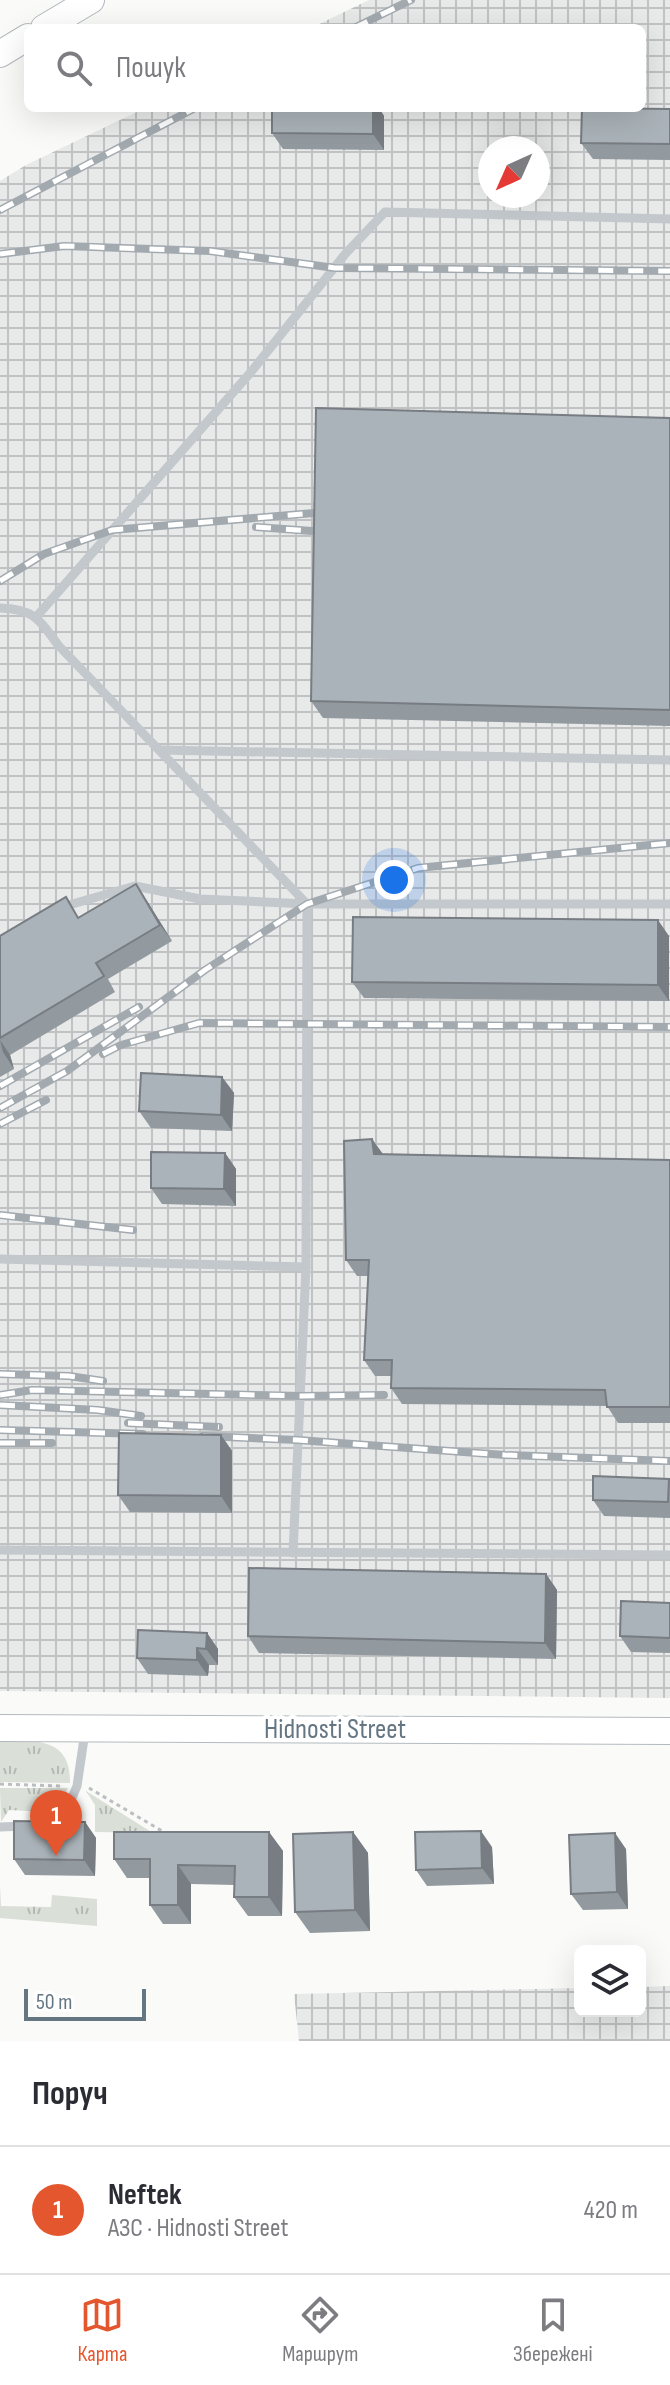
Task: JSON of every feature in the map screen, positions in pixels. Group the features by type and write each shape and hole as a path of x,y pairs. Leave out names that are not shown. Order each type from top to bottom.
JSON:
{"main road":[{"path":"50,24 84,2"},
{"path":"0,54 24,39"},
{"name":"Hidnosti Street","path":"0,1728 670,1731"}],"lane":[{"path":"37,616 241,383 346,253 385,212 670,219"},
{"path":"0,608 19,608 37,616 58,645 307,904 306,1267 293,1553"},
{"path":"160,750 670,760"},
{"path":"50,913 135,886 200,899 307,904 670,904"},
{"path":"0,1259 306,1267"},
{"path":"0,1550 670,1555"},
{"path":"46,1825 61,1824 77,1786 86,1729"},
{"path":"0,1827 31,1826"}],"path":[{"path":"0,1784 67,1786"},
{"path":"86,1786 162,1831"}],"shaded area":[{"path":"369,0 670,0 670,1698 0,1691 0,181 26,165 137,112 646,112 646,24 319,24"},
{"path":"670,1986 670,2041 299,2041 294,1994 574,1988 574,2017 646,2017 646,1987"}],"green space":[{"path":"0,1742 43,1743 60,1751 66,1759 70,1783 0,1782"},
{"path":"0,1788 68,1788 58,1805 48,1812 9,1810 1,1822"},
{"path":"86,1791 153,1833 95,1832 95,1805"},
{"path":"0,1886 1,1906 51,1907 52,1895 97,1899 97,1926 0,1918"}],"building":[{"path":"670,109 670,144 581,143 582,112"},
{"path":"272,112 373,112 373,134 272,133"},
{"path":"316,408 670,418 670,710 311,701"},
{"path":"136,884 160,925 96,963 104,976 0,1038 0,936 66,897 78,918"},
{"path":"353,917 658,920 658,985 352,982"},
{"path":"141,1073 222,1077 221,1115 139,1111"},
{"path":"372,1139 374,1154 670,1160 670,1407 607,1407 605,1390 391,1388 392,1360 364,1360 369,1260 346,1260 344,1141"},
{"path":"151,1152 225,1153 224,1189 151,1188"},
{"path":"119,1433 221,1435 221,1496 118,1495"},
{"path":"593,1476 669,1479 668,1502 593,1500"},
{"path":"249,1568 546,1574 545,1643 248,1636"},
{"path":"621,1601 670,1603 670,1638 620,1636"},
{"path":"138,1630 207,1633 206,1649 197,1648 197,1660 137,1658"},
{"path":"14,1821 85,1822 84,1860 14,1859"},
{"path":"481,1831 482,1868 416,1870 415,1832"},
{"path":"114,1832 269,1832 269,1897 234,1897 235,1866 178,1865 178,1905 150,1905 150,1859 114,1859"},
{"path":"353,1832 355,1910 295,1912 293,1834"},
{"path":"615,1833 617,1892 571,1894 569,1835"}],"railway":[{"path":"362,24 411,0"},
{"path":"0,210 187,112"},
{"path":"0,254 64,246 210,251 335,268 670,271"},
{"path":"0,581 44,554 112,530 326,512"},
{"path":"256,527 326,532"},
{"path":"0,1108 67,1071 205,970 307,904 418,868 670,843"},
{"path":"0,1086 139,1007"},
{"path":"103,1054 121,1045 199,1023 670,1027"},
{"path":"0,1124 46,1100"},
{"path":"0,1215 133,1230"},
{"path":"0,1374 69,1376 103,1381"},
{"path":"0,1395 32,1390 384,1395"},
{"path":"0,1405 98,1410 141,1416"},
{"path":"128,1423 219,1427"},
{"path":"0,1430 143,1434"},
{"path":"203,1436 505,1455 670,1461"},
{"path":"0,1443 52,1443"}],"place":[{"name":"Neftek","path":"56,1856"}]}
